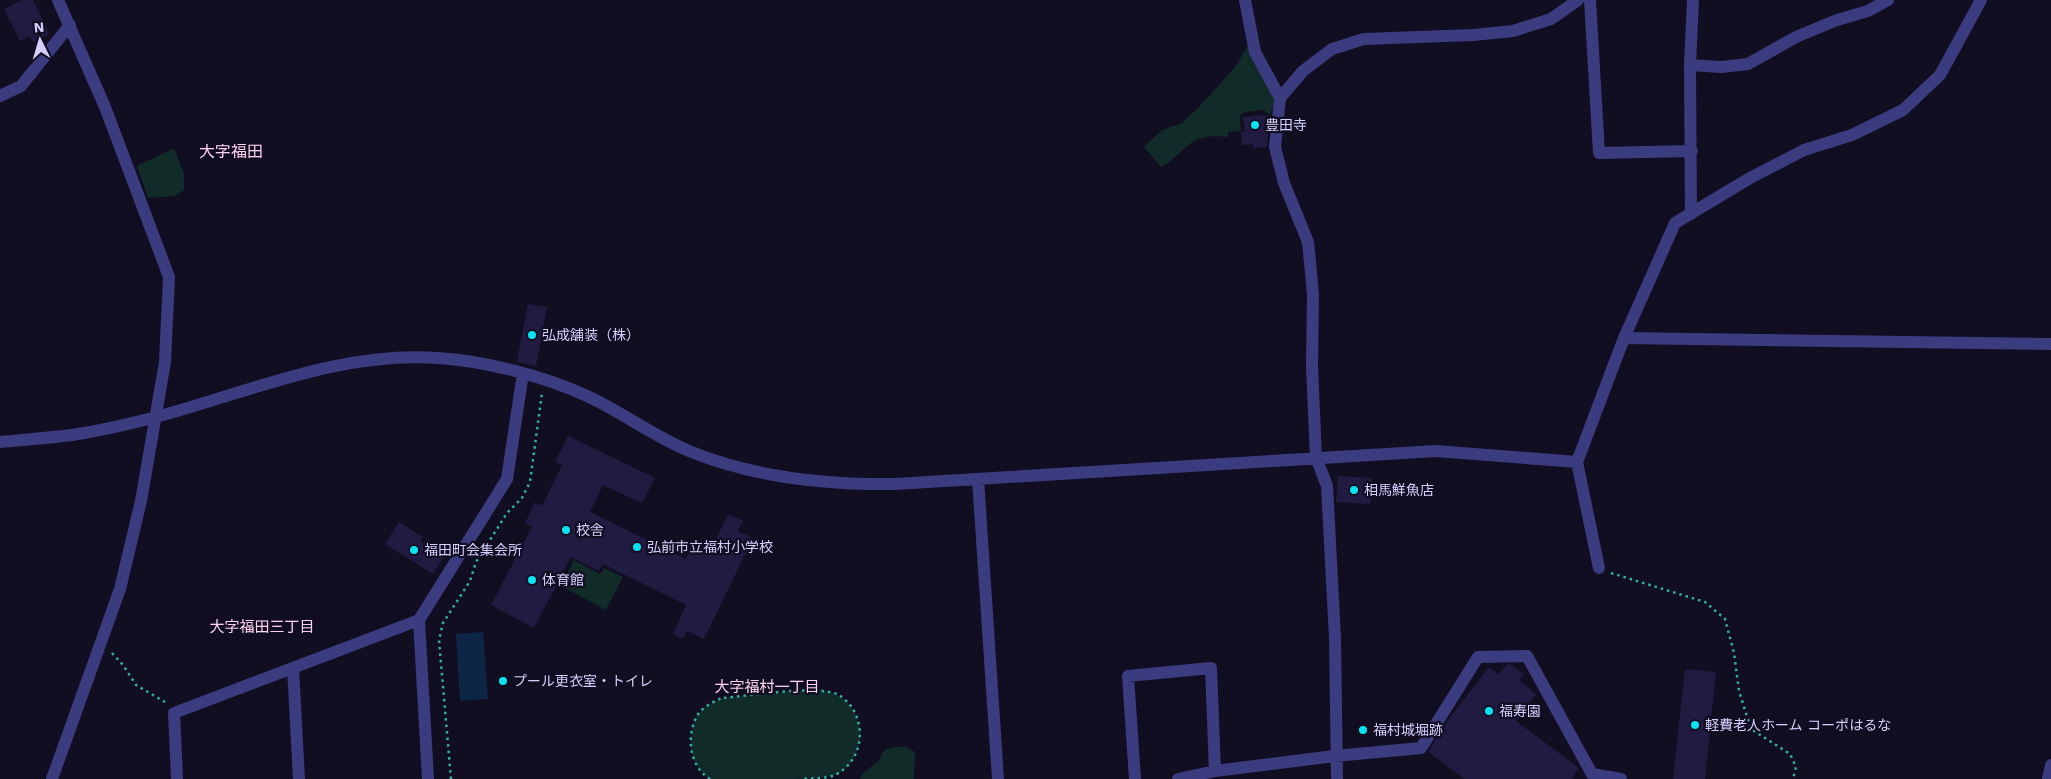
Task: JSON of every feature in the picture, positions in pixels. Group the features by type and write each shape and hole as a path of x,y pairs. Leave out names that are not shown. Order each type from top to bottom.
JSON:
{"street":[{"path":"52,779 102,641 124,571 141,500 165,362 169,277 105,107 58,0"},
{"path":"1245,0 1254,52 1280,98"},
{"path":"1336,779 1335,638 1327,486 1316,457 1312,366 1313,294 1308,242 1284,183 1275,147 1280,98 1303,71 1332,49 1364,39 1513,31 1551,19 1578,0"},
{"path":"1590,0 1599,153 1692,150"},
{"path":"1691,214 1690,65 1693,0"},
{"path":"1690,65 1722,66 1748,64 1796,37 1837,20 1868,11 1888,0"},
{"path":"1599,568 1577,462 1624,338 1675,223 1750,178 1804,150 1852,135 1903,110 1940,75 1981,0"},
{"path":"0,96 20,86 70,25"},
{"path":"1624,338 2051,344"},
{"path":"0,442 84,433 157,416 317,369 383,359 438,358 523,373 558,383 588,396 688,450 731,466 780,477 822,483 860,485 978,479 1436,451 1577,462"},
{"path":"428,779 419,620 507,479 523,373"},
{"path":"978,479 998,779"},
{"path":"178,779 174,713 419,620"},
{"path":"1178,779 1215,771 1335,756 1421,748 1478,657 1527,656 1592,774 1621,779"},
{"path":"293,668 300,779"},
{"path":"1135,779 1128,676 1211,668 1215,771"},
{"path":"2048,779 2051,765"}],"path":[{"path":"451,779 439,640 443,623 470,582 476,562 507,513 522,498 530,482 542,387"},
{"path":"1599,568 1640,583 1705,602 1725,619 1734,653 1739,691 1751,729 1790,754 1796,767 1793,779"},
{"path":"102,641 123,665 136,685 167,703 174,713"},
{"path":"710,779 704,776 695,763 691,749 691,731 698,715 711,703 722,698 821,689 839,694 856,714 860,727 860,743 855,757 844,769 834,776 801,779"}],"green space":[{"path":"1248,45 1275,99 1270,115 1263,110 1245,112 1240,115 1241,131 1228,132 1228,137 1204,137 1196,140 1161,167 1144,147 1162,130 1182,123 1198,108 1236,66"},
{"path":"174,148 184,174 184,190 175,196 148,198 137,166"},
{"path":"574,560 600,574 604,568 623,577 606,610 561,586"},
{"path":"821,689 845,700 850,705 859,723 860,739 856,755 846,768 839,773 832,776 808,779 710,779 698,766 692,750 691,732 697,716 708,705 722,698"},
{"path":"894,747 906,747 915,752 914,779 860,779 863,773 880,760 881,754 884,751"}],"water":[{"path":"483,632 488,699 460,701 456,634"}],"building":[{"path":"22,0 33,0 49,34 33,42 30,36 20,41 4,9"},
{"name":"豊田寺","path":"1265,115 1266,133 1268,132 1267,147 1253,148 1253,144 1242,145 1241,132 1245,132 1243,117"},
{"name":"弘成舗装（株）","path":"528,304 547,307 536,366 517,362"},
{"name":"校舎","path":"568,436 655,478 642,503 603,485 590,512 686,559 695,540 712,548 728,514 743,521 738,531 753,538 704,639 687,631 683,639 673,634 686,605 603,564 599,571 571,557 534,628 491,605 532,527 525,523 535,502 542,506 562,465 555,462"},
{"name":"相馬鮮魚店","path":"1338,476 1372,478 1370,504 1336,502"},
{"name":"福田町会集会所","path":"399,522 423,537 420,541 444,556 433,574 385,544"},
{"name":"福寿園","path":"1510,664 1524,674 1519,680 1536,694 1516,721 1579,768 1572,779 1465,779 1428,752 1448,720 1489,667 1498,674"},
{"name":"軽費老人ホーム コーポはるな","path":"1685,669 1716,672 1705,779 1673,779"}],"place":[{"name":"豊田寺","path":"1255,125"},
{"name":"弘成舗装（株）","path":"532,335"},
{"name":"相馬鮮魚店","path":"1354,490"},
{"name":"校舎","path":"566,530"},
{"name":"弘前市立福村小学校","path":"637,547"},
{"name":"福田町会集会所","path":"414,550"},
{"name":"体育館","path":"532,580"},
{"name":"プール更衣室・トイレ","path":"503,681"},
{"name":"福寿園","path":"1489,711"},
{"name":"軽費老人ホーム コーポはるな","path":"1695,725"},
{"name":"福村城堀跡","path":"1363,730"}],"district":[{"name":"大字福田","path":"231,151"},
{"name":"大字福田三丁目","path":"262,627"},
{"name":"大字福村一丁目","path":"767,687"}]}
